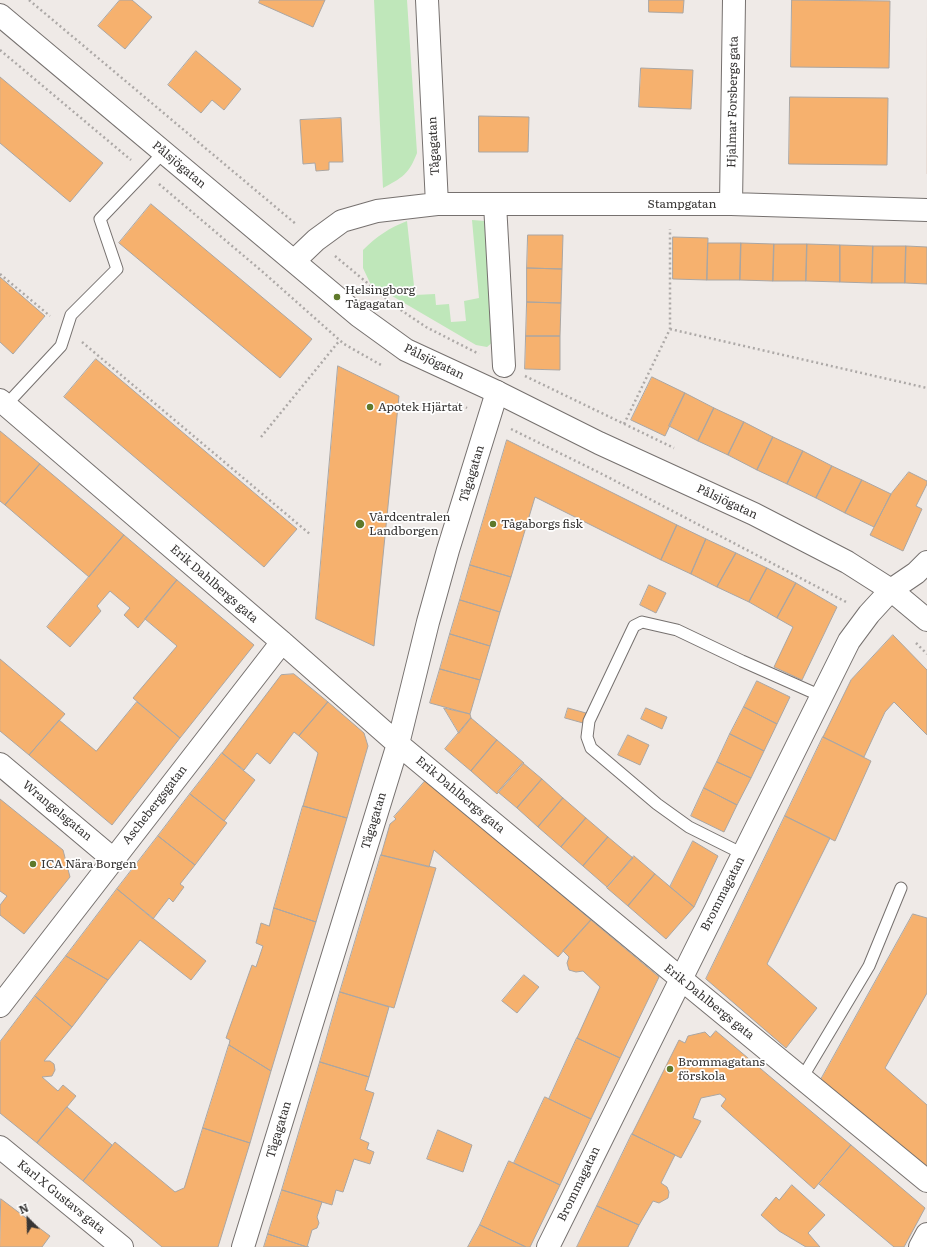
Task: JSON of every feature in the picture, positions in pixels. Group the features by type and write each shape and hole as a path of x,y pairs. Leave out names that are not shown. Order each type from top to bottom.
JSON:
{"street":[{"name":"Tågagatan","path":"427,0 437,204"},
{"name":"Hjalmar Forsbergs gata","path":"731,204 734,0"},
{"name":"Pålsjögatan","path":"0,15 359,316 406,350 498,392 599,442 754,514 847,562 891,590 927,620"},
{"path":"294,261 316,240 342,221 377,211 437,204"},
{"name":"Stampgatan","path":"437,204 731,204 927,210"},
{"path":"495,204 504,366"},
{"name":"Tågagatan","path":"243,1247 398,744 428,622 448,550 498,392"},
{"name":"Erik Dahlbergs gata","path":"3,403 282,642 398,744 927,1181"},
{"name":"Brommagatan","path":"548,1247 680,978 849,641 891,590 916,573 927,562"},
{"name":"Aschebergsgatan","path":"0,1006 282,642"},
{"name":"Wrangelsgatan","path":"0,764 113,859"},
{"name":"Karl X Gustavs gata","path":"0,1147 122,1247"},
{"path":"920,1247 927,1234"}],"lane":[{"path":"3,403 61,346 70,315 117,269 100,219 164,152"},
{"path":"743,854 689,827 657,804 591,748 586,737 589,721 634,626 642,622 677,630 821,696"},
{"path":"802,1078 869,966 901,888"}],"path":[{"path":"29,0 394,306 426,327 680,451"},
{"path":"624,424 670,329 670,204"},
{"path":"0,274 311,535"},
{"path":"670,329 927,388"},
{"path":"262,437 340,340"}],"shaded area":[{"path":"927,0 927,174 926,174"}],"green space":[{"path":"374,0 407,0 417,153 408,171 383,188"},
{"path":"472,220 485,221 494,341 487,347 476,345 370,283 363,268 363,250 384,233 407,221 415,295 435,294 436,305 449,304 451,322 466,321 464,301 479,298"}],"building":[{"path":"120,0 132,0 152,17 125,49 98,26"},
{"path":"260,0 325,0 313,27 259,3"},
{"path":"649,0 684,0 683,13 649,12"},
{"path":"792,0 890,1 889,68 791,67"},
{"path":"196,51 241,89 224,110 212,100 201,113 168,85"},
{"path":"641,68 693,70 691,109 639,107"},
{"path":"0,77 103,163 70,202 0,143"},
{"path":"790,97 888,98 887,165 789,164"},
{"path":"479,116 529,117 528,152 479,152"},
{"path":"341,118 343,162 329,162 329,170 316,171 315,163 303,164 300,120"},
{"path":"151,204 312,339 280,378 119,243"},
{"path":"528,235 563,235 562,269 527,268"},
{"path":"673,237 708,238 707,280 673,279"},
{"path":"708,243 741,243 740,280 707,280"},
{"path":"741,243 774,244 773,281 740,280"},
{"path":"774,244 807,244 806,281 773,281"},
{"path":"807,244 840,245 840,282 806,281"},
{"path":"840,245 873,246 872,283 840,282"},
{"path":"873,246 906,246 905,283 872,283"},
{"path":"906,246 927,247 927,284 905,283"},
{"path":"527,268 562,269 561,303 527,302"},
{"path":"0,277 45,316 13,354 0,342"},
{"path":"527,302 561,303 560,336 526,336"},
{"path":"526,336 560,336 560,370 525,369"},
{"path":"96,359 297,529 264,567 64,397"},
{"path":"338,366 399,396 374,646 316,619"},
{"path":"652,377 685,393 665,436 631,420"},
{"path":"685,393 714,408 698,441 669,426"},
{"path":"714,408 744,422 728,455 698,441"},
{"path":"744,422 773,437 757,470 728,455"},
{"path":"0,431 40,464 5,505 0,501"},
{"path":"773,437 803,451 787,484 757,470"},
{"path":"507,440 677,525 661,560 535,497 511,577 470,565"},
{"path":"803,451 832,466 816,498 787,484"},
{"path":"40,464 124,535 89,577 5,505"},
{"path":"832,466 862,480 845,513 816,498"},
{"path":"909,472 927,481 927,484 916,506 922,509 903,551 870,535 891,494"},
{"path":"862,480 891,494 874,527 845,513"},
{"path":"677,525 706,539 691,574 661,560"},
{"path":"124,535 177,580 138,628 124,615 130,608 110,591 97,606 101,611 70,647 47,627"},
{"path":"706,539 736,553 717,587 691,574"},
{"path":"736,553 767,568 749,602 717,587"},
{"path":"470,565 511,577 500,612 460,600"},
{"path":"767,568 796,583 777,618 749,602"},
{"path":"177,580 254,645 180,738 133,698 177,646 145,619"},
{"path":"796,583 837,607 802,680 774,667 793,627 777,618"},
{"path":"649,585 666,593 656,613 640,605"},
{"path":"460,600 500,612 490,646 450,634"},
{"path":"450,634 490,646 480,680 440,669"},
{"path":"893,635 927,670 927,735 894,702 885,712 864,757 823,737 851,680"},
{"path":"0,659 65,714 29,755 0,731"},
{"path":"440,669 480,680 470,714 430,703"},
{"path":"294,674 328,702 299,736 294,732 270,764 257,753 244,770 222,753 281,675"},
{"path":"757,681 790,697 777,724 744,707"},
{"path":"137,702 180,738 112,825 29,755 59,720 96,751"},
{"path":"328,702 364,733 368,746 347,818 303,806 318,753 299,736"},
{"path":"744,707 777,724 764,751 730,734"},
{"path":"444,708 470,714 471,718 459,733"},
{"path":"568,708 586,713 583,723 565,718"},
{"path":"646,708 667,717 662,729 641,719"},
{"path":"471,718 497,740 471,771 445,749"},
{"path":"730,734 764,751 751,778 717,762"},
{"path":"628,735 649,745 640,765 618,755"},
{"path":"823,737 871,761 835,841 785,816"},
{"path":"497,740 524,763 497,794 471,771"},
{"path":"222,753 255,780 224,821 190,794"},
{"path":"717,762 751,778 737,805 704,788"},
{"path":"523,763 542,779 517,808 498,792"},
{"path":"542,779 563,798 538,827 517,808"},
{"path":"426,780 591,920 558,957 434,850 429,867 381,855 390,824 396,819 394,817"},
{"path":"704,788 737,805 724,832 691,816"},
{"path":"190,794 227,823 195,865 158,836"},
{"path":"563,798 586,818 561,847 538,827"},
{"name":"ICA Nära Borgen","path":"0,799 63,850 70,877 24,934 0,915 0,905 7,896 0,891"},
{"path":"303,806 347,818 316,922 274,908"},
{"path":"785,816 830,838 767,964 817,1008 786,1048 706,979"},
{"path":"586,818 608,837 583,866 561,847"},
{"path":"158,836 195,865 180,884 184,887 173,902 169,898 153,919 117,889"},
{"path":"608,837 633,858 607,887 583,866"},
{"path":"693,841 718,856 694,907 670,887"},
{"path":"381,855 436,868 394,1008 340,992"},
{"path":"634,856 655,874 628,906 607,888"},
{"path":"655,874 694,907 666,939 628,906"},
{"path":"117,889 206,961 191,980 140,940 108,980 66,956"},
{"path":"274,908 316,922 271,1071 229,1045 230,1040 226,1038 252,965 256,967 263,946 256,943 261,923 269,926"},
{"path":"913,914 927,918 927,993 885,1068 927,1105 927,1171 819,1083"},
{"path":"591,920 659,977 620,1058 577,1038 600,987 583,971 576,972 569,970 567,963 569,957 563,951"},
{"path":"66,956 108,980 72,1027 35,996"},
{"path":"524,975 539,987 517,1013 502,1001"},
{"path":"340,992 389,1007 369,1077 320,1062"},
{"path":"35,996 72,1027 44,1061 50,1061 54,1064 55,1070 52,1076 42,1077 58,1091 63,1085 76,1096 37,1143 0,1113 0,1042"},
{"path":"716,1031 851,1145 814,1189 721,1106 726,1099 720,1094 701,1098 693,1118 701,1121 681,1158 632,1134 679,1040 685,1043 688,1036 705,1032 710,1037"},
{"path":"577,1038 620,1058 591,1119 549,1099"},
{"path":"229,1045 271,1071 250,1143 203,1128"},
{"path":"320,1062 369,1077 365,1090 374,1093 360,1139 369,1143 367,1149 374,1152 370,1164 354,1159 343,1192 336,1190 332,1205 282,1190"},
{"path":"545,1097 591,1119 560,1185 514,1163"},
{"path":"67,1107 112,1145 83,1181 37,1143"},
{"path":"203,1128 250,1143 218,1247 162,1247 83,1181 115,1142 175,1192 184,1188"},
{"path":"438,1130 472,1145 463,1172 427,1159"},
{"path":"632,1134 675,1155 661,1183 667,1187 669,1192 668,1198 659,1203 653,1201 639,1225 597,1206"},
{"path":"851,1145 925,1208 904,1247 894,1247 819,1184"},
{"path":"509,1161 560,1185 530,1247 526,1247 480,1225"},
{"path":"792,1185 825,1215 808,1233 820,1247 806,1247 779,1231 761,1215 776,1197 779,1200"},
{"path":"282,1190 322,1202 317,1217 319,1223 317,1228 312,1230 307,1247 268,1234"},
{"path":"1,1199 50,1236 42,1247 0,1247"},
{"path":"597,1206 639,1225 628,1247 577,1247"},
{"path":"480,1225 526,1247 468,1247"},
{"path":"268,1234 307,1247 264,1247"}],"place":[{"name":"Helsingborg Tågagatan","path":"337,297"},
{"name":"Apotek Hjärtat","path":"370,407"},
{"name":"Vårdcentralen Landborgen","path":"360,524"},
{"name":"Tågaborgs fisk","path":"493,524"},
{"name":"ICA Nära Borgen","path":"33,864"},
{"name":"Brommagatans förskola","path":"670,1069"}]}
